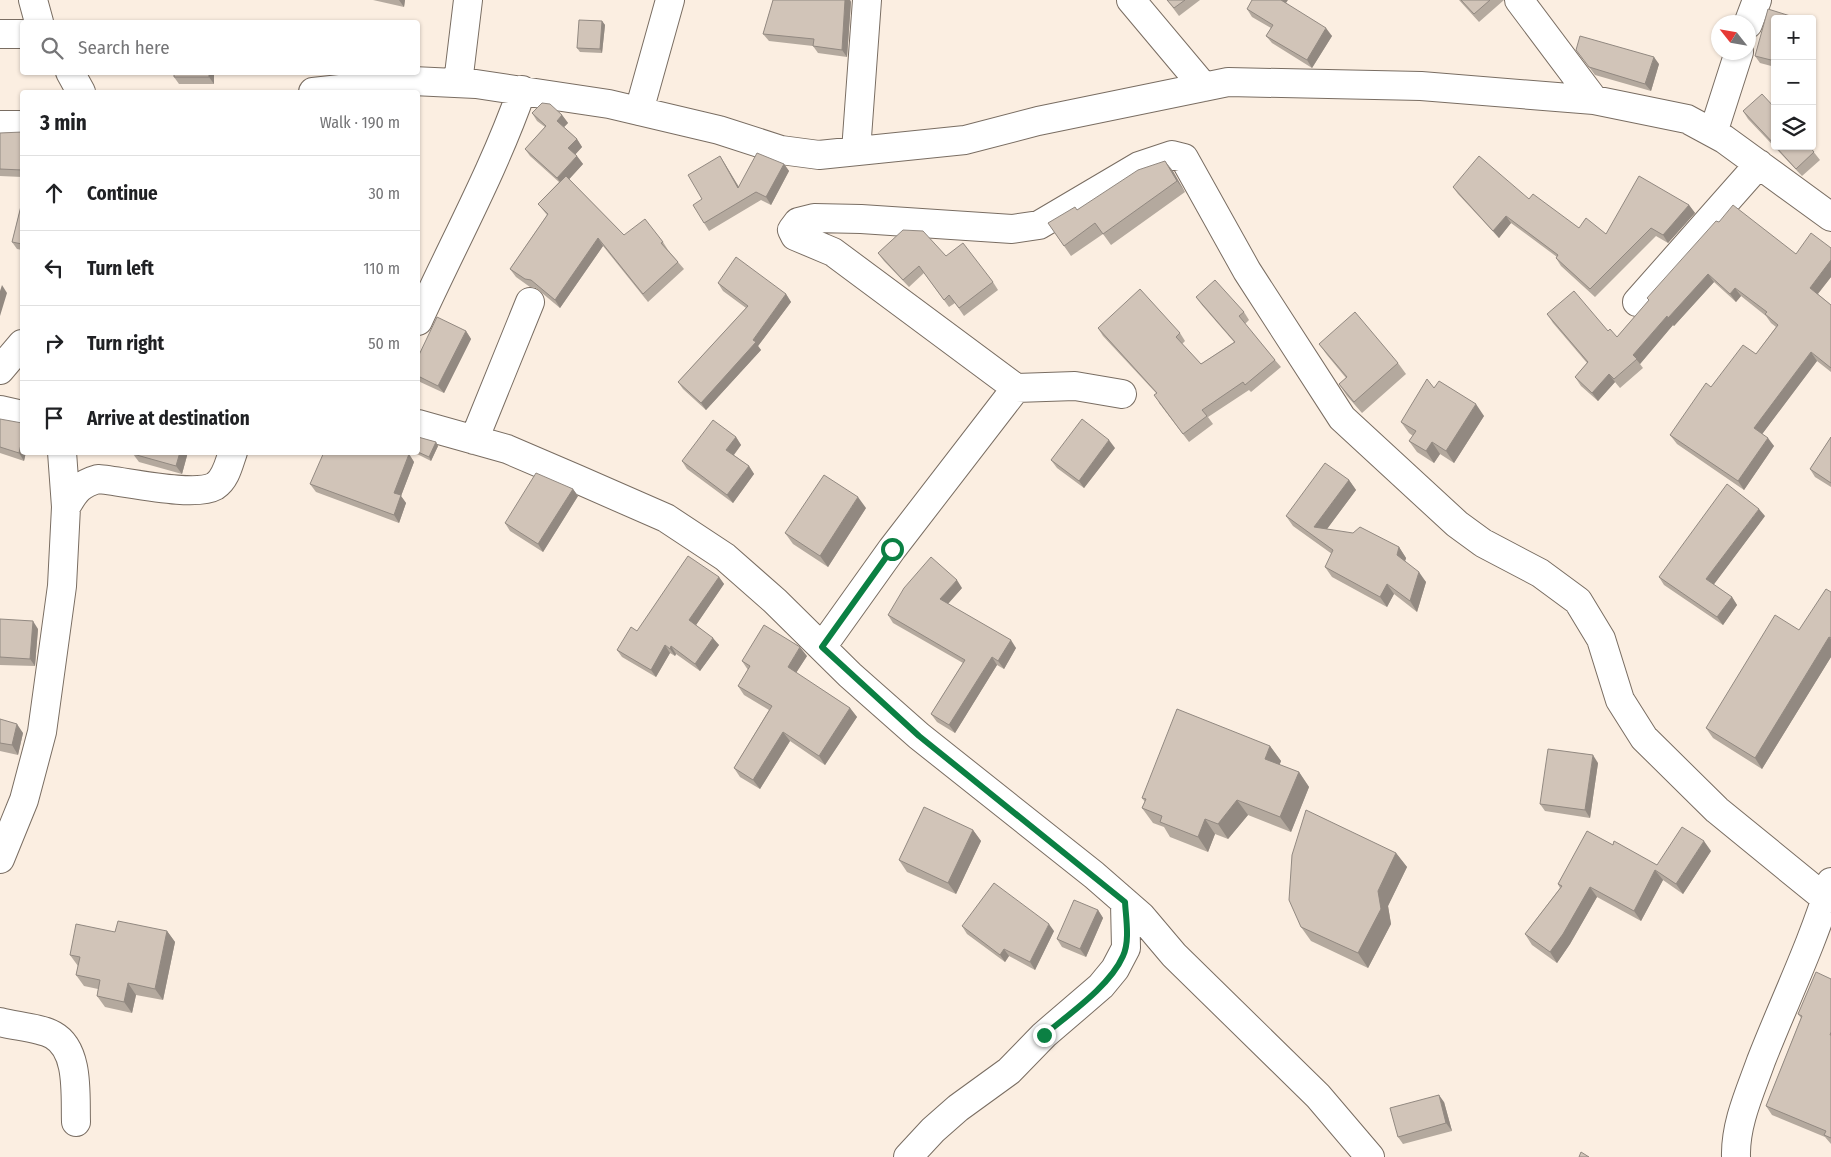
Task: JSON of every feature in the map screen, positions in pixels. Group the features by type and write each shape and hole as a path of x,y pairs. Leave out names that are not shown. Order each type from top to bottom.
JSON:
{"street":[{"path":"33,0 38,20"},
{"path":"458,83 468,0"},
{"path":"639,111 670,0"},
{"path":"856,151 868,0"},
{"path":"1131,0 1204,87"},
{"path":"1751,15 1757,0"},
{"path":"1527,3 1594,100"},
{"path":"0,34 20,34"},
{"path":"1713,133 1736,60"},
{"path":"72,75 80,90"},
{"path":"331,90 413,81 458,83 522,90 639,111 719,130 800,154 819,155 965,140 1038,121 1228,82 1421,86 1594,100 1687,119 1713,133 1759,164 1831,217"},
{"path":"420,317 485,183 507,133 522,90"},
{"path":"0,125 20,125"},
{"path":"1122,394 1075,386 1016,388 833,252 794,236 792,230 798,222 814,218 861,219 1012,229 1039,225 1139,166 1172,155 1184,158 1247,271 1342,418 1457,524 1483,543 1540,573 1578,601 1601,639 1620,700 1644,738 1717,810 1828,891 1744,1105 1736,1144 1736,1157"},
{"path":"1636,302 1759,164"},
{"path":"474,440 530,302"},
{"path":"0,370 20,346"},
{"path":"822,647 892,549 1016,388"},
{"path":"0,410 20,415"},
{"path":"420,425 507,449 666,518 725,556 919,736 1141,916 1174,955 1229,1011 1318,1096 1370,1157"},
{"path":"0,860 24,800 42,732 62,586 66,507 62,455"},
{"path":"66,507 75,490 84,483 98,479 186,490 202,490 216,486 224,477 232,455"},
{"path":"908,1157 933,1130 958,1108 1009,1071 1044,1035 1101,986 1124,956 1126,948 1125,902"},
{"path":"0,1022 53,1035 67,1047 72,1066 76,1122"}],"building":[{"path":"773,0 845,0 842,50 813,46 814,39 763,34"},
{"path":"1167,0 1185,0 1174,8"},
{"path":"1252,0 1281,0 1326,28 1307,60 1266,36 1273,25 1247,9"},
{"path":"1461,0 1490,0 1474,14"},
{"path":"1768,9 1787,15 1771,15 1771,60 1756,56"},
{"path":"579,20 602,21 600,49 577,48"},
{"path":"1580,36 1654,57 1645,84 1589,67 1576,50"},
{"path":"174,75 209,75 209,77 174,77"},
{"path":"1762,94 1771,104 1771,141 1743,111"},
{"path":"542,103 550,104 562,115 557,121 577,139 568,148 577,156 557,178 525,149 546,126 532,113"},
{"path":"20,132 20,170 0,169 0,133"},
{"path":"1779,150 1812,150 1814,152 1796,169"},
{"path":"757,153 784,164 766,197 756,192 704,223 693,205 702,199 688,175 720,156 738,188"},
{"path":"1479,156 1529,199 1533,194 1579,228 1586,218 1606,234 1639,176 1689,205 1663,235 1651,228 1590,289 1556,258 1558,255 1506,216 1493,231 1453,187"},
{"path":"1165,161 1177,181 1103,234 1095,223 1064,246 1048,223 1075,207 1077,210 1138,170"},
{"path":"566,176 624,235 645,219 663,242 661,243 678,262 643,294 598,238 555,300 531,280 525,279 510,269 548,214 538,204"},
{"path":"1733,205 1796,254 1811,233 1831,248 1831,260 1810,288 1831,305 1831,368 1811,352 1754,428 1768,438 1738,481 1670,435 1706,383 1711,387 1743,345 1756,354 1778,325 1765,314 1767,312 1735,288 1730,294 1708,274 1668,318 1667,316 1633,355 1637,359 1614,379 1609,374 1592,393 1575,377 1588,362 1547,314 1574,291 1608,331 1610,329 1617,337 1649,300 1647,298 1716,221 1719,222"},
{"path":"20,210 20,244 12,242"},
{"path":"903,230 923,231 946,256 963,243 993,282 959,308 949,295 944,300 919,266 903,280 878,253"},
{"path":"736,257 786,294 753,340 756,342 701,403 678,382 748,306 718,283"},
{"path":"1215,280 1244,312 1239,316 1275,360 1245,385 1243,382 1202,410 1207,416 1183,434 1154,395 1157,393 1098,328 1140,289 1180,333 1176,337 1201,364 1235,342 1196,297"},
{"path":"1355,312 1398,363 1354,402 1339,384 1347,377 1319,344"},
{"path":"437,317 466,331 438,386 420,377 420,353"},
{"path":"1427,379 1434,388 1439,381 1476,404 1446,451 1432,442 1426,451 1409,441 1416,431 1401,422"},
{"path":"0,419 20,423 19,453 0,447"},
{"path":"1082,419 1109,440 1079,481 1051,460"},
{"path":"713,420 736,437 726,450 749,466 727,495 682,461"},
{"path":"1831,437 1831,483 1810,469"},
{"path":"420,438 436,442 429,457 420,453"},
{"path":"137,455 179,455 176,466"},
{"path":"323,455 409,455 394,493 401,495 394,515 310,484"},
{"path":"1325,463 1349,480 1314,527 1353,533 1360,527 1399,547 1397,555 1419,572 1410,601 1387,584 1380,597 1325,567 1333,550 1286,516"},
{"path":"536,473 573,489 538,544 505,523"},
{"path":"824,475 858,497 820,556 785,533"},
{"path":"1727,484 1759,509 1706,579 1732,597 1717,617 1659,577"},
{"path":"688,556 719,577 689,620 713,638 695,664 671,646 670,649 665,645 651,670 617,650 631,627 637,631"},
{"path":"931,557 957,580 940,599 1011,640 998,661 992,657 949,725 931,714 965,660 888,615 904,588"},
{"path":"1826,589 1831,592 1831,638 1829,637 1755,758 1706,728 1775,615 1799,630"},
{"path":"0,619 33,621 30,659 0,657"},
{"path":"764,625 800,647 788,667 850,708 819,756 783,732 753,780 734,768 772,706 738,686 750,666 742,661"},
{"path":"1177,709 1270,746 1265,759 1299,772 1280,817 1237,800 1218,824 1205,819 1198,837 1160,822 1162,816 1142,808 1146,799 1142,798"},
{"path":"0,719 17,724 12,745 0,743"},
{"path":"1548,749 1593,755 1585,810 1540,804"},
{"path":"924,807 973,830 948,883 899,860"},
{"path":"1306,810 1396,853 1378,891 1381,909 1358,953 1301,927 1289,900 1292,855"},
{"path":"1682,827 1704,841 1676,884 1655,870 1634,911 1590,887 1563,934 1550,952 1525,934 1562,886 1558,884 1587,831 1613,845 1614,841 1657,865"},
{"path":"994,883 1049,924 1030,962 1004,949 1000,955 962,926"},
{"path":"1074,900 1098,910 1080,949 1057,939"},
{"path":"118,921 167,931 155,989 128,983 124,1002 97,996 100,980 76,975 80,957 70,955 76,924 115,932"},
{"path":"1816,972 1831,979 1831,1138 1824,1135 1826,1131 1766,1106 1802,1016 1798,1014"},
{"path":"1439,1095 1446,1123 1398,1137 1390,1108"},
{"path":"1581,1152 1589,1157 1579,1157"}],"route":[{"path":"892,549 822,647 850,675 919,736 1094,875 1125,902 1126,948 1124,956 1101,986 1044,1035"}]}
